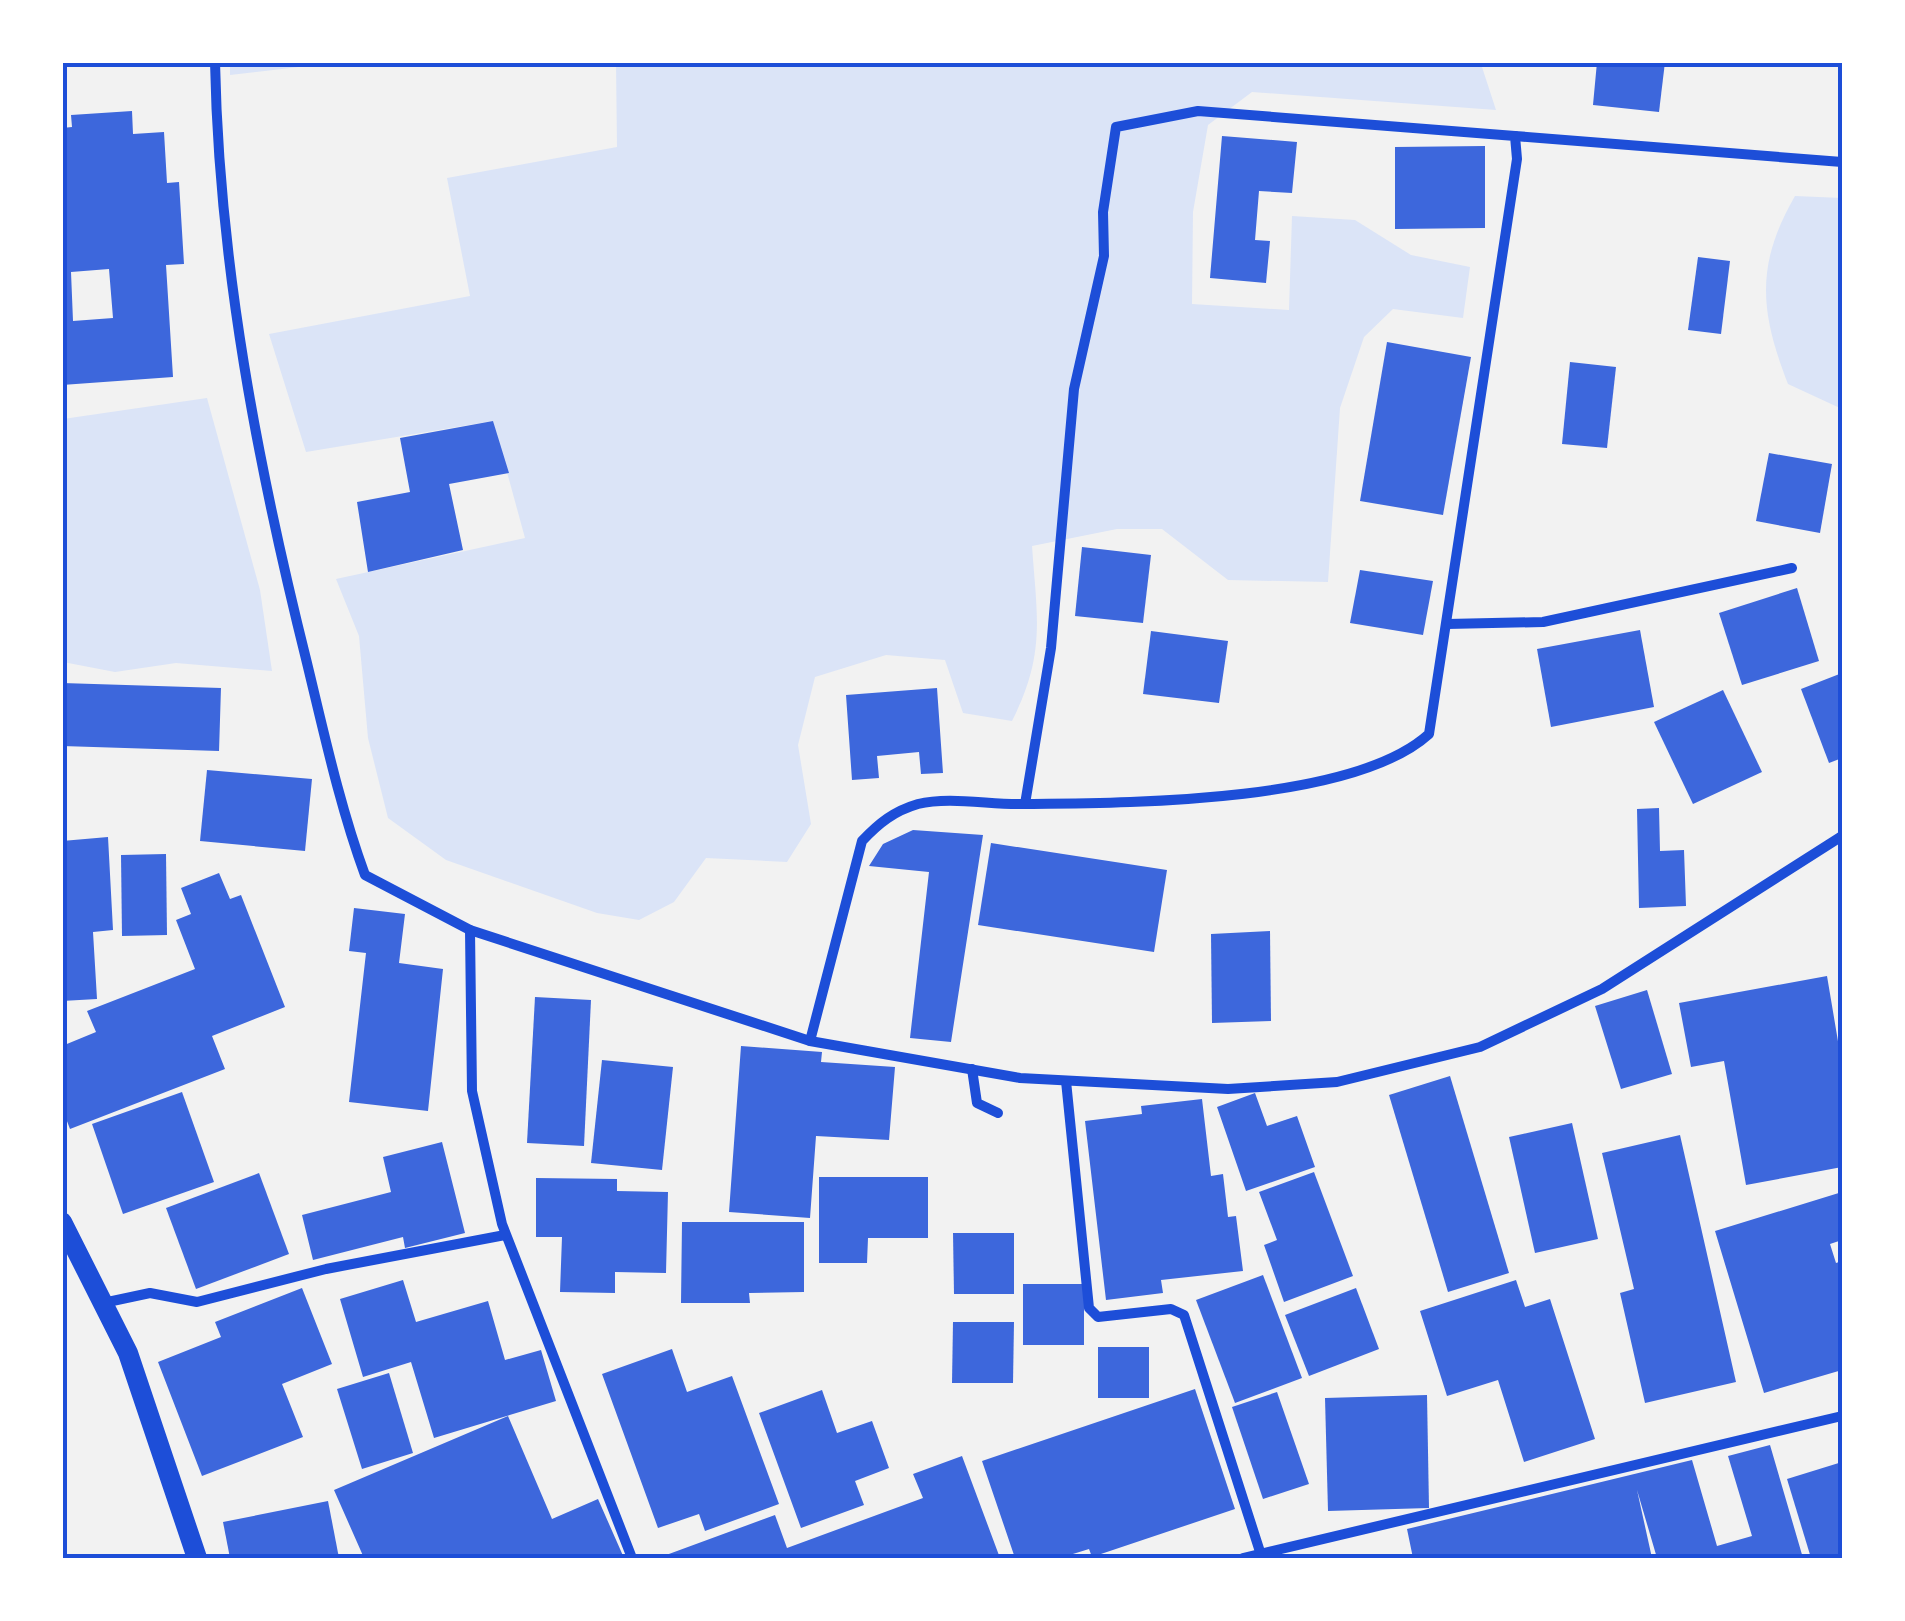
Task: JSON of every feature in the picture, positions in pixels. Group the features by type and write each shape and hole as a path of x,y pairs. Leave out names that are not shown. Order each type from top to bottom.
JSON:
{"main road":[{"path":"62,1222 128,1353 197,1558"}],"street":[{"path":"216,62 217,157 244,368 284,571 362,866 373,882 470,930 810,1041 972,1069 1066,1080 1228,1089 1337,1082 1480,1047 1602,989 1842,836"},
{"path":"1024,804 1051,648 1074,389 1104,256 1102,212 1116,127 1198,111 1842,162"},
{"path":"810,1041 862,841 885,817 921,803 1024,804 1263,792 1376,768 1408,753 1429,734 1517,159 1516,136"},
{"path":"1447,624 1543,622 1792,568"},
{"path":"470,930 472,1091 506,1234 632,1558"},
{"path":"972,1069 977,1103 998,1113"},
{"path":"1066,1080 1090,1308 1098,1316 1171,1310 1184,1315 1262,1556"},
{"path":"103,1302 150,1293 197,1302 326,1269 506,1234"},
{"path":"1243,1558 1842,1416"}],"shaded area":[{"path":"230,62 333,62 333,63 230,75"},
{"path":"616,63 1476,63 1482,67 1496,110 1252,92 1208,125 1193,212 1192,304 1289,310 1292,216 1355,220 1411,255 1470,267 1463,318 1393,309 1364,337 1340,408 1328,582 1228,580 1162,529 1117,529 1032,546 1037,615 1035,655 1012,721 963,713 945,660 886,655 815,677 798,745 811,824 787,862 706,858 674,902 639,920 597,913 446,860 388,818 368,738 359,636 336,579 525,538 493,421 306,452 269,334 470,296 447,178 617,147"},
{"path":"1795,196 1842,198 1842,409 1788,384 1772,334 1767,311 1768,267 1773,244"},
{"path":"207,398 260,590 272,671 176,663 115,672 63,662 63,419"}],"building":[{"path":"1597,62 1665,62 1659,112 1593,105"},
{"path":"132,111 133,134 164,132 167,183 179,182 184,264 166,265 173,377 62,385 62,128 72,127 71,115","holes":["109,269 113,318 73,321 71,272"]},
{"path":"1222,136 1297,142 1292,193 1259,191 1255,240 1270,241 1266,283 1210,278"},
{"path":"1485,146 1485,228 1395,229 1395,147"},
{"path":"1698,257 1730,261 1721,334 1688,330"},
{"path":"1387,342 1471,357 1443,515 1360,501"},
{"path":"1570,362 1616,367 1607,448 1562,444"},
{"path":"493,421 509,473 449,484 463,550 368,572 357,502 410,492 400,438"},
{"path":"1769,453 1832,464 1820,533 1756,521"},
{"path":"1082,547 1151,555 1143,623 1075,616"},
{"path":"1360,570 1433,581 1423,635 1350,623"},
{"path":"1797,588 1819,661 1742,685 1719,613"},
{"path":"1640,630 1654,707 1551,727 1537,649"},
{"path":"1151,631 1228,641 1219,703 1143,694"},
{"path":"1842,673 1842,758 1829,763 1801,689"},
{"path":"62,683 221,688 219,751 62,746"},
{"path":"937,688 943,773 921,774 919,752 877,756 879,778 852,780 846,695"},
{"path":"1723,690 1762,772 1693,804 1654,722"},
{"path":"207,770 312,779 305,851 200,841"},
{"path":"1659,808 1660,851 1684,850 1686,906 1639,908 1637,809"},
{"path":"913,830 983,835 951,1042 910,1038 929,872 869,866 883,844"},
{"path":"108,837 113,930 93,932 97,999 62,1001 62,841"},
{"path":"991,843 1167,870 1154,952 978,925"},
{"path":"166,854 167,935 122,936 121,855"},
{"path":"219,873 230,899 241,895 285,1007 212,1036 225,1069 70,1129 62,1108 62,1046 96,1032 87,1011 195,969 176,920 191,914 181,888"},
{"path":"354,908 405,914 399,963 443,969 428,1111 349,1102 366,953 349,951"},
{"path":"1270,931 1271,1021 1212,1023 1211,934"},
{"path":"1827,976 1842,1065 1842,1167 1746,1185 1724,1061 1691,1067 1679,1003"},
{"path":"1647,990 1672,1074 1621,1089 1595,1006"},
{"path":"535,997 591,1000 584,1146 527,1143"},
{"path":"741,1046 822,1052 821,1062 895,1067 889,1140 816,1136 810,1218 729,1212"},
{"path":"602,1060 673,1067 662,1170 591,1163"},
{"path":"1450,1076 1509,1273 1448,1292 1389,1095"},
{"path":"182,1092 214,1182 123,1214 92,1124"},
{"path":"1255,1093 1267,1126 1297,1116 1315,1167 1246,1191 1217,1107"},
{"path":"1202,1099 1211,1176 1223,1174 1228,1217 1236,1216 1243,1271 1161,1280 1163,1293 1106,1300 1085,1121 1142,1114 1141,1106"},
{"path":"1572,1123 1598,1239 1535,1253 1509,1137"},
{"path":"1680,1135 1736,1382 1645,1403 1620,1293 1634,1289 1602,1153"},
{"path":"442,1142 465,1233 405,1248 403,1237 313,1260 302,1215 391,1192 383,1157"},
{"path":"1314,1172 1353,1276 1284,1302 1264,1245 1277,1240 1259,1192"},
{"path":"259,1173 289,1254 196,1289 166,1208"},
{"path":"819,1177 928,1177 928,1238 868,1238 867,1263 819,1263"},
{"path":"536,1178 617,1179 617,1191 668,1192 666,1273 615,1272 615,1293 560,1292 562,1237 536,1237"},
{"path":"1842,1192 1842,1240 1830,1244 1836,1263 1842,1261 1842,1370 1764,1393 1715,1231"},
{"path":"682,1222 804,1222 804,1292 749,1293 750,1303 681,1303"},
{"path":"953,1233 1014,1233 1014,1294 954,1294"},
{"path":"1263,1275 1302,1378 1235,1403 1196,1300"},
{"path":"403,1280 416,1322 488,1301 505,1360 541,1350 556,1401 434,1438 411,1362 363,1377 340,1299"},
{"path":"1516,1280 1525,1307 1550,1299 1595,1439 1524,1462 1498,1380 1447,1396 1420,1311"},
{"path":"1023,1284 1084,1284 1084,1345 1023,1345"},
{"path":"302,1288 332,1364 282,1384 303,1437 202,1476 158,1362 221,1337 215,1322"},
{"path":"1356,1288 1379,1349 1309,1376 1285,1315"},
{"path":"953,1322 1014,1322 1013,1383 952,1383"},
{"path":"1098,1347 1149,1347 1149,1398 1098,1398"},
{"path":"672,1349 687,1392 732,1376 779,1504 705,1531 699,1514 658,1528 602,1374"},
{"path":"389,1373 413,1453 362,1469 337,1389"},
{"path":"1195,1389 1235,1509 1092,1557 1089,1549 1060,1558 1015,1558 982,1461"},
{"path":"822,1390 837,1433 872,1421 889,1468 855,1481 864,1505 801,1528 759,1413"},
{"path":"1277,1392 1309,1484 1263,1499 1232,1407"},
{"path":"1427,1395 1429,1508 1328,1511 1325,1398"},
{"path":"508,1416 552,1519 598,1499 624,1558 364,1558 334,1490"},
{"path":"1770,1445 1803,1558 1657,1558 1637,1490 1652,1558 1413,1558 1407,1529 1692,1460 1717,1546 1752,1536 1728,1456"},
{"path":"962,1456 1000,1558 658,1558 775,1515 787,1548 923,1498 913,1474"},
{"path":"1842,1462 1842,1558 1811,1558 1787,1479"},
{"path":"328,1501 339,1558 230,1558 223,1522"}]}
